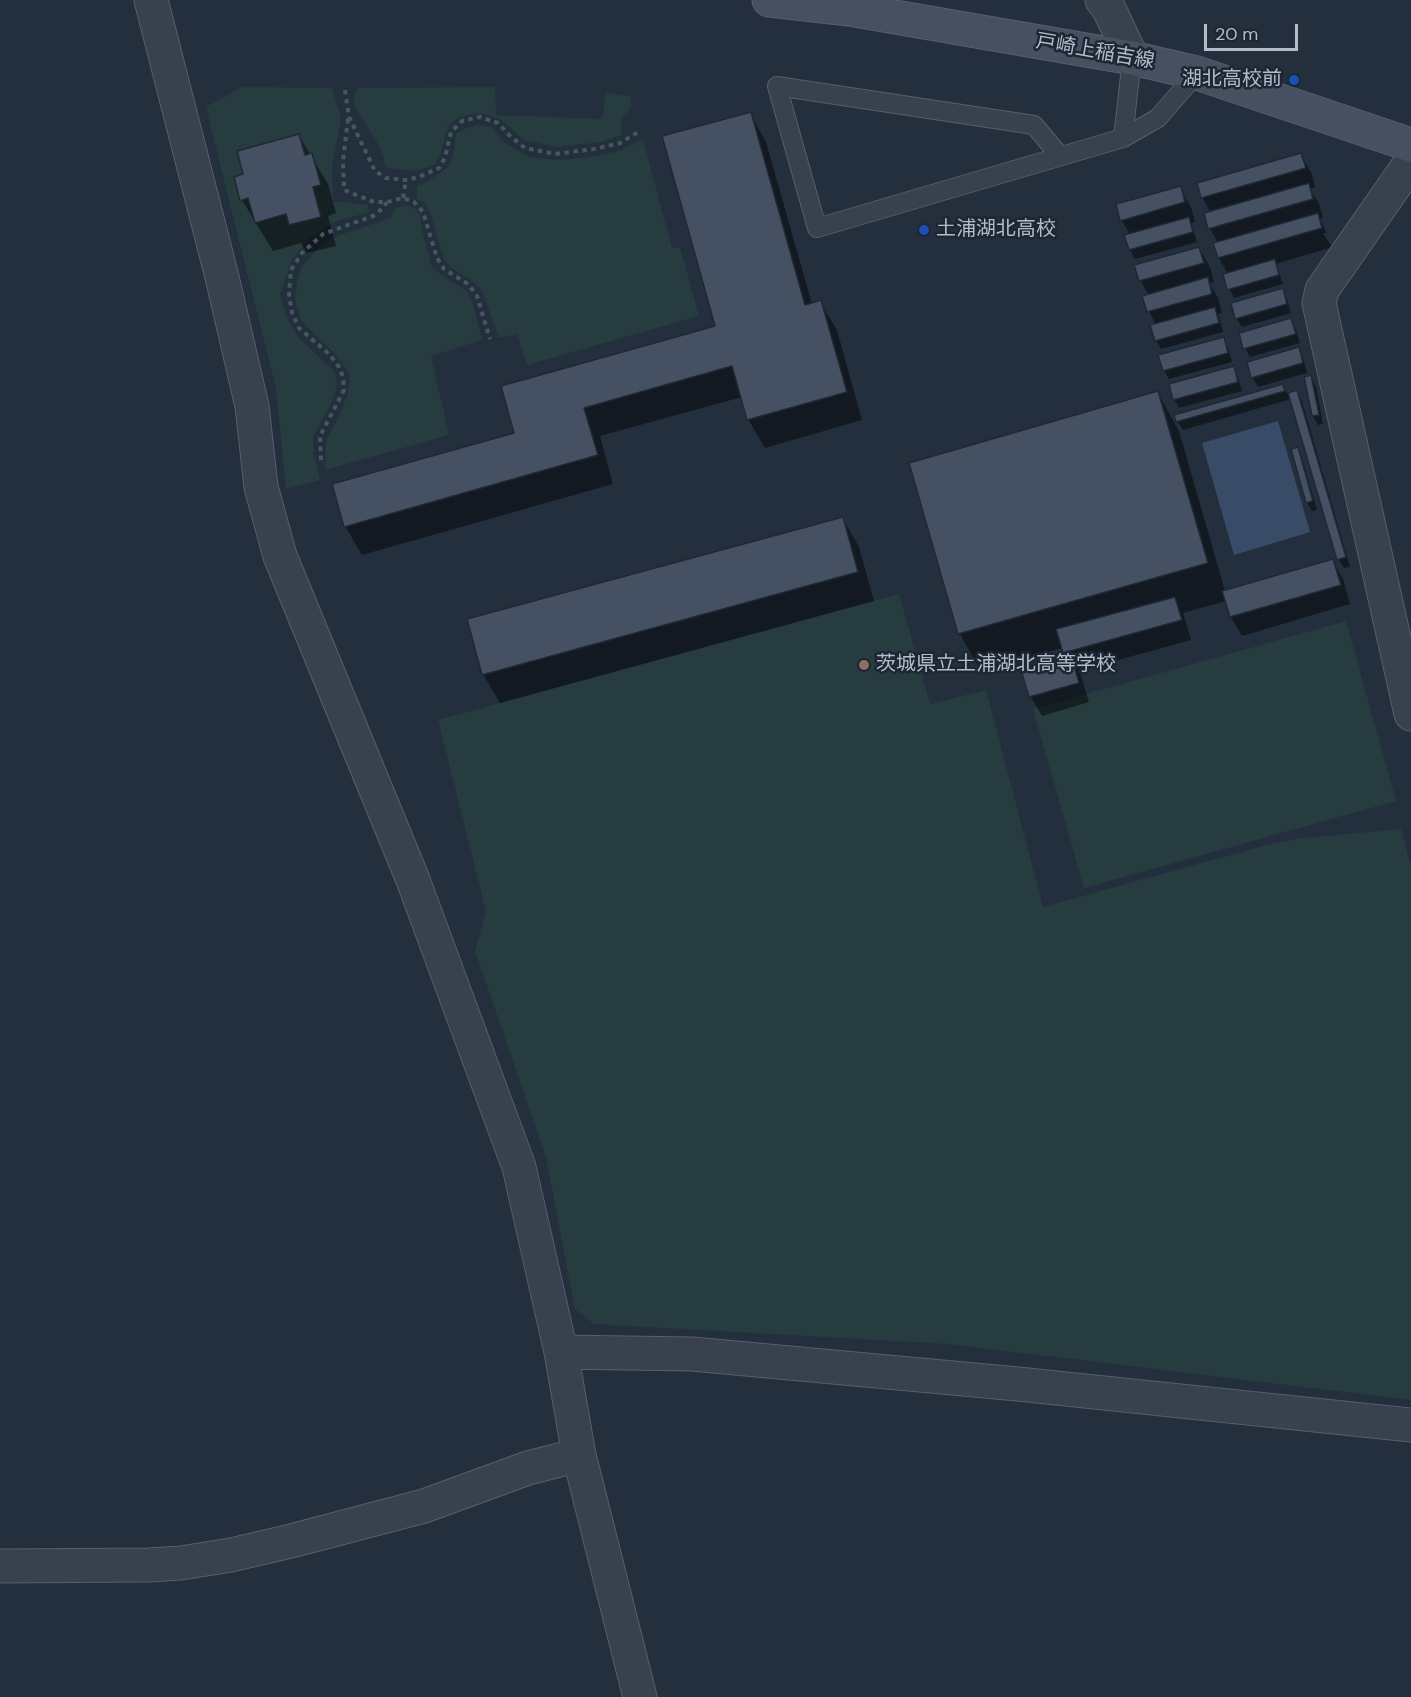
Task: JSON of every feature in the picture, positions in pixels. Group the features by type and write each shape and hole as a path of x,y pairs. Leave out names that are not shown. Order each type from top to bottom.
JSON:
{"main road":[{"name":"戸崎上稲吉線","path":"769,0 849,9 1132,58 1197,72 1411,145"}],"street":[{"path":"151,0 222,277 252,406 261,487 280,556 412,880 519,1167 561,1352 579,1455 640,1697"},
{"path":"1102,0 1109,9 1132,58"},
{"path":"1411,162 1322,290 1319,303 1411,714"},
{"path":"561,1352 692,1354 1018,1384 1411,1425"},
{"path":"0,1566 148,1565 181,1563 231,1555 424,1506 528,1468 579,1455"}],"lane":[{"path":"1123,138 1132,58"},
{"path":"1060,156 1034,125 777,86 817,228 1123,138 1158,118 1197,72"}],"path":[{"path":"345,90 349,117 343,161 344,190 374,202 403,198 414,202 423,212 437,258 444,269 468,284 477,296 490,339"},
{"path":"349,117 375,171 386,178 406,180 439,168 446,158 451,132 462,121 480,117 498,123 525,148 555,154 620,143 640,131"},
{"path":"403,198 406,180"},
{"path":"321,460 320,436 344,390 343,378 339,367 299,328 291,313 289,294 291,270 302,254 324,234 373,216 387,202"}],"green space":[{"path":"242,87 332,88 341,118 332,167 333,202 368,205 369,212 334,222 308,239 292,260 280,294 287,318 299,338 334,371 337,385 332,402 313,437 320,480 286,489 276,389 206,107"},
{"path":"495,87 496,115 602,119 606,93 630,96 632,107 621,118 621,135 602,142 556,147 524,140 500,119 486,114 473,114 458,118 448,126 441,153 435,164 417,171 386,167 380,147 357,110 353,99 357,88"},
{"path":"477,125 491,127 505,143 530,157 557,160 615,152 643,140 672,248 680,247 699,316 527,365 517,334 499,338 482,290 444,260 430,212 424,202 417,199 417,186 427,182 448,167 453,156 456,134"},
{"path":"408,205 420,215 432,267 467,291 482,340 431,356 449,435 325,470 326,441 341,412 348,392 350,376 339,358 301,320 295,300 301,267 322,244 340,235 391,218 395,208"},
{"path":"899,594 930,704 986,690 1043,907 1267,845 1295,839 1401,829 1411,868 1411,1400 948,1344 594,1324 575,1309 546,1157 475,951 486,911 438,720"},
{"path":"1346,621 1396,801 1084,888 1033,709"}],"water":[{"path":"1278,421 1310,532 1234,555 1202,443"}],"building":[{"path":"751,112 805,305 821,300 847,392 747,420 732,366 584,408 598,455 344,527 332,484 514,433 501,386 715,326 662,136"},
{"path":"299,134 305,155 312,153 321,185 313,187 321,217 289,225 286,214 255,223 248,198 240,201 234,177 243,174 237,151"},
{"path":"1301,153 1306,168 1201,198 1197,183"},
{"path":"1309,183 1313,199 1208,229 1204,213"},
{"path":"1181,186 1185,202 1120,221 1116,204"},
{"path":"1318,213 1322,228 1218,258 1213,243"},
{"path":"1189,217 1193,232 1129,250 1124,235"},
{"path":"1199,247 1204,263 1139,281 1134,265"},
{"path":"1275,259 1279,275 1227,290 1223,274"},
{"path":"1208,277 1212,294 1147,312 1142,296"},
{"path":"1283,288 1287,304 1235,319 1231,303"},
{"path":"1215,307 1219,323 1155,341 1150,325"},
{"path":"1291,318 1296,334 1243,349 1239,333"},
{"path":"1224,337 1228,353 1163,371 1158,355"},
{"path":"1299,347 1303,363 1251,378 1247,362"},
{"path":"1234,366 1238,382 1173,400 1169,384"},
{"path":"1311,375 1319,415 1312,416 1304,377"},
{"path":"1283,384 1285,391 1176,422 1174,415"},
{"path":"1297,390 1346,557 1337,560 1288,393"},
{"path":"1158,391 1208,563 958,634 909,463"},
{"path":"1298,447 1313,501 1306,503 1291,449"},
{"path":"843,517 858,572 482,675 467,619"},
{"path":"1333,559 1341,585 1230,617 1222,591"},
{"path":"1175,597 1182,620 1063,653 1056,629"},
{"path":"1071,655 1079,683 1029,697 1021,670"}],"place":[{"name":"湖北高校前","path":"1294,80"},
{"name":"土浦湖北高校","path":"924,230"},
{"name":"茨城県立土浦湖北高等学校","path":"864,665"}]}
